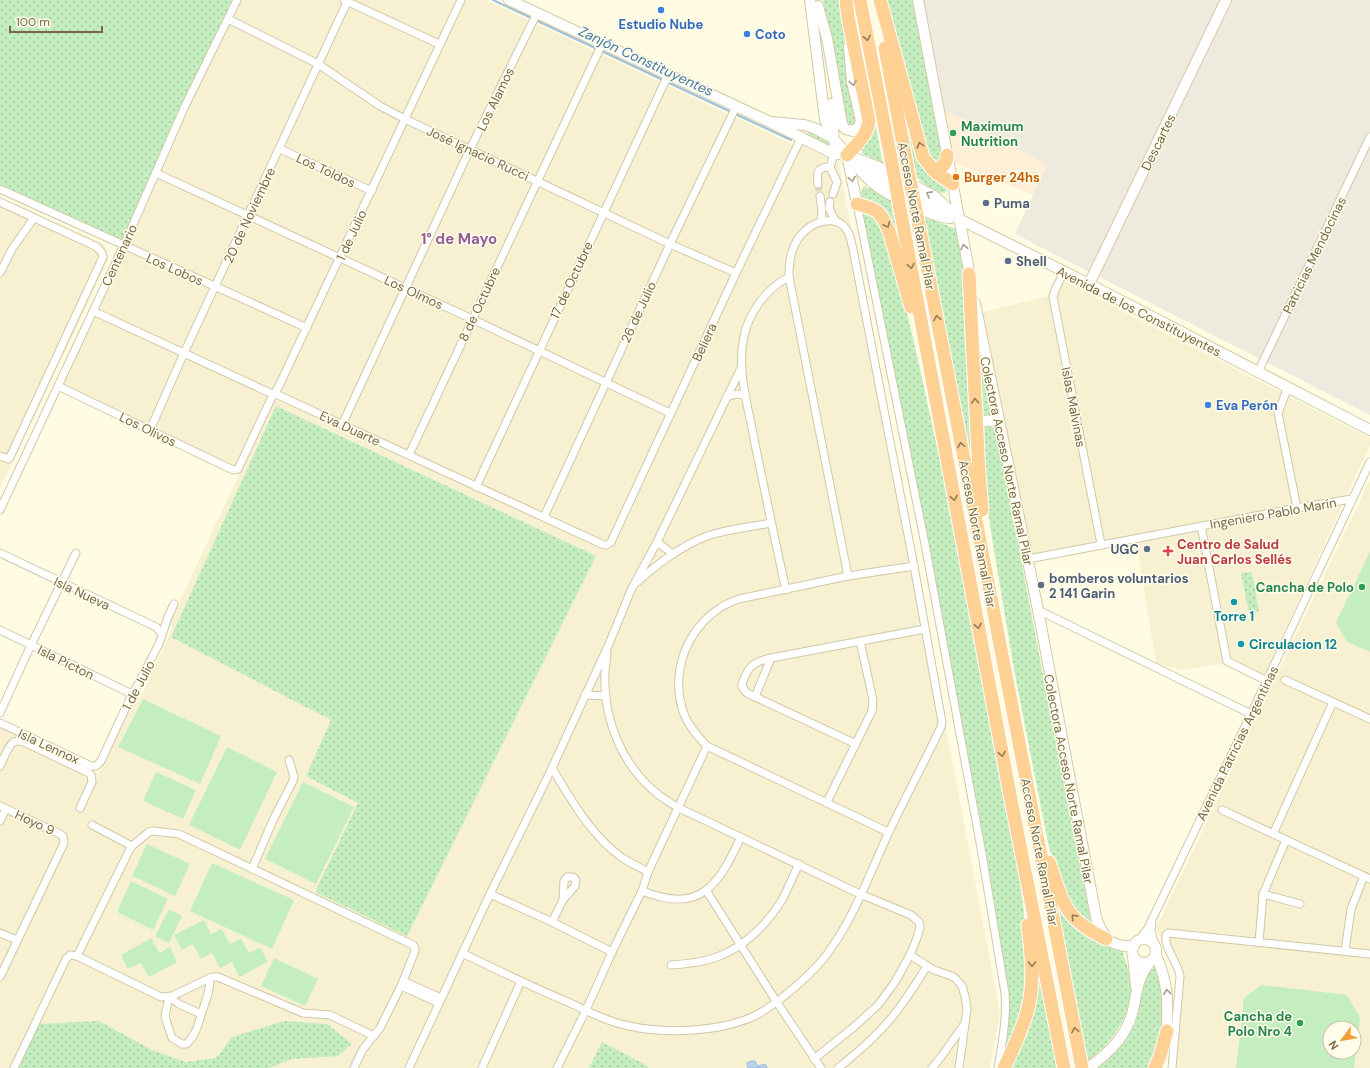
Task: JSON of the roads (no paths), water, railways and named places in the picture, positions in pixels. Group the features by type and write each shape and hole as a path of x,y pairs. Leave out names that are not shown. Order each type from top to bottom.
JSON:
{"highway":[{"path":"846,0 848,17 869,121 868,129 864,136 847,155"},
{"name":"Acceso Norte Ramal Pilar","path":"860,0 1011,800 1064,1068"},
{"name":"Acceso Norte Ramal Pilar","path":"875,0 1082,1068"},
{"path":"880,0 923,157 933,170 953,184"},
{"path":"933,170 942,168 945,164 947,155"},
{"path":"857,204 876,210 880,213 887,226 934,391"},
{"path":"969,274 980,494 1011,704"},
{"path":"1004,1068 1021,1030 1028,1008 1032,973 1032,958 1011,800"},
{"path":"1034,820 1066,906 1072,916 1090,931 1106,938"},
{"path":"1155,1068 1160,1056 1166,1030"}],"street":[{"name":"Centenario","path":"1,507 124,245 185,106 237,0"},
{"name":"1 de Julio","path":"238,469 307,328 372,191 439,44 461,0"},
{"name":"Avenida de los Constituyentes","path":"509,0 535,18 601,45 666,79 734,111 770,122 832,153 847,155"},
{"name":"Colectora Acceso Norte Ramal Pilar","path":"918,0 969,274 1038,610 1094,912 1099,927 1106,938"},
{"name":"Descartes","path":"1089,284 1226,0"},
{"path":"347,1 439,44"},
{"name":"20 de Noviembre","path":"150,430 184,353 280,149 347,1"},
{"path":"815,2 827,38 842,124 845,129 853,131 859,127 861,121 850,69 848,17"},
{"path":"815,2 834,124 833,158 830,167 837,182 833,194"},
{"name":"Los Alamos","path":"342,424 470,149 535,18"},
{"name":"José Ignacio Rucci","path":"228,19 318,64 380,106 405,119 670,244 736,273"},
{"name":"8 de Octubre","path":"409,455 601,45"},
{"name":"17 de Octubre","path":"476,487 666,79"},
{"name":"26 de Julio","path":"544,517 605,382 734,111"},
{"name":"Avenida de los Constituyentes","path":"770,122 804,125 814,128 833,138 847,155 864,168 921,200 1089,284 1370,430"},
{"path":"801,138 807,129 814,128"},
{"name":"Patricias Mendocinas","path":"1258,372 1370,137"},
{"name":"Beliera","path":"607,545 610,542 801,138"},
{"name":"Los Toldos","path":"280,149 372,191"},
{"path":"847,155 925,544 981,848 1003,978 1006,1013 998,1068"},
{"path":"818,184 817,173 819,170 823,167 830,167"},
{"name":"Los Olmos","path":"156,173 539,350 670,413"},
{"name":"Los Lobos","path":"0,189 307,328"},
{"path":"820,196 822,211 821,222"},
{"path":"0,202 97,247 102,253 103,257 10,457 8,459 0,456"},
{"path":"830,202 829,208 834,220"},
{"path":"0,273 12,249 34,218"},
{"path":"462,954 586,1010 628,1026 650,1030 697,1030 723,1026 752,1017 776,1001 795,987 823,960 841,934 888,832 941,727 942,722 914,566 850,239 846,228 841,223 834,220 821,222 809,227 798,238 791,253 789,277 848,576"},
{"name":"Islas Malvinas","path":"1064,272 1053,297 1101,544"},
{"path":"786,590 746,396 742,366 744,336 753,314 772,288 789,277"},
{"name":"Eva Duarte","path":"93,311 268,392 342,424 476,487 604,545 607,545"},
{"path":"409,1068 490,894 586,695 634,584 657,542 742,366"},
{"name":"Los Olivos","path":"58,386 233,470 238,469"},
{"path":"1288,387 1278,413 1297,508"},
{"path":"727,396 738,394 746,396"},
{"path":"977,425 984,420 992,420 1000,425"},
{"name":"Avenida Patricias Argentinas","path":"1135,947 1145,933 1252,714 1370,462"},
{"name":"Ingeniero Pablo Marín","path":"1028,559 1101,544 1352,499"},
{"path":"634,584 655,566 688,544 721,532 771,523"},
{"path":"1201,526 1227,661 1267,681"},
{"path":"657,542 673,554"},
{"path":"0,713 76,553"},
{"name":"Isla Nueva","path":"0,554 156,627 162,634"},
{"path":"888,832 707,746 690,726 682,710 679,696 680,669 687,645 692,635 708,615 725,604 739,599 848,576 914,566"},
{"name":"1 de Julio","path":"98,764 101,761 132,694 159,644 174,604"},
{"path":"1038,610 1252,714"},
{"path":"856,744 747,693 742,687 743,680 751,666 759,661 771,658 925,629"},
{"name":"Isla Picton","path":"0,630 132,694"},
{"path":"826,802 869,718 873,704 860,641"},
{"path":"609,644 606,668 606,696 616,738 629,763 654,792 679,808 860,894 911,916 919,922 920,928 910,955 895,982 878,1005 855,1026 814,1059"},
{"path":"756,697 771,658"},
{"path":"1285,680 1370,719"},
{"path":"586,695 606,696"},
{"path":"1273,834 1333,702"},
{"name":"Isla Lennox","path":"0,723 92,766 96,766 98,764"},
{"path":"0,766 11,744 14,741 18,741 24,742 89,773 92,782 80,808"},
{"path":"557,1068 642,891 648,872 707,746"},
{"path":"252,869 273,820 293,781 294,777 289,760"},
{"path":"552,768 573,803 592,828 620,856 648,872"},
{"path":"0,821 3,808"},
{"name":"Hoyo 9","path":"3,808 60,834 63,836 64,843 17,940"},
{"path":"1222,810 1367,877 1351,909 1345,952"},
{"path":"92,824 132,846"},
{"path":"76,956 132,846 149,832 173,832 179,834 413,945 415,948 402,983 380,1028 363,1049 354,1068"},
{"path":"642,891 671,899 694,897 714,884 722,874 741,837"},
{"path":"1259,942 1263,894 1286,840"},
{"path":"671,965 684,964 716,957 728,952 740,944 764,924 775,911 799,864"},
{"path":"706,890 776,1001 821,1068"},
{"path":"490,894 552,922 612,952"},
{"path":"1263,894 1300,904"},
{"path":"552,922 563,900"},
{"name":"Avenida Patricias Argentinas","path":"1154,915 1151,929 1154,954"},
{"path":"1172,1068 1180,976 1179,970 1165,940 1166,935 1171,932 1370,954"},
{"path":"0,933 17,940 0,977"},
{"path":"1106,938 1122,946 1135,947 1147,940 1162,970 1168,1000 1161,1068"},
{"path":"1135,947 1136,960 1140,962 1144,963 1154,954"},
{"path":"1088,1068 1099,1061 1113,1048 1126,1030 1134,1009 1136,990 1135,947"},
{"path":"1136,990 1144,970 1154,954"},
{"path":"14,1068 66,959 70,955 76,956 161,997 169,996 210,978 218,977 303,1013 330,1015 374,1036"},
{"path":"910,955 934,970 954,977 962,986 967,1009 959,1068"},
{"path":"838,1068 875,1036 889,1021 914,988 927,966"},
{"path":"169,996 165,1016 172,1038 182,1044 186,1044 191,1040 199,1025 201,1014 210,991 210,978"},
{"path":"482,1068 521,981"},
{"path":"402,983 440,1000"},
{"path":"169,996 179,1004 201,1014"},
{"path":"932,1068 966,1021"}],"water":[{"path":"755,1061 758,1066 765,1064 767,1068 748,1068 747,1063"}],"waterway":[{"name":"Zanjón Constituyentes","path":"493,0 663,80"},
{"name":"Zanjón Constituyentes","path":"667,82 791,140"}],"tunnel":[{"path":"818,184 820,196"}],"place":[{"name":"Estudio Nube","path":"661,10"},
{"name":"Coto","path":"747,34"},
{"name":"Maximum Nutrition","path":"953,133"},
{"name":"Burger 24hs","path":"956,177"},
{"name":"Puma","path":"986,203"},
{"name":"Shell","path":"1008,261"},
{"name":"Eva Perón","path":"1208,405"},
{"name":"UGC","path":"1147,549"},
{"name":"Centro de Salud Juan Carlos Sellés","path":"1168,551"},
{"name":"bomberos voluntarios 2 141 Garin","path":"1041,585"},
{"name":"Cancha de Polo","path":"1362,587"},
{"name":"Torre 1","path":"1234,602"},
{"name":"Circulacion 12","path":"1241,644"},
{"name":"Cancha de Polo Nro 4","path":"1300,1023"}],"district":[{"name":"1° de Mayo","path":"459,239"}]}
